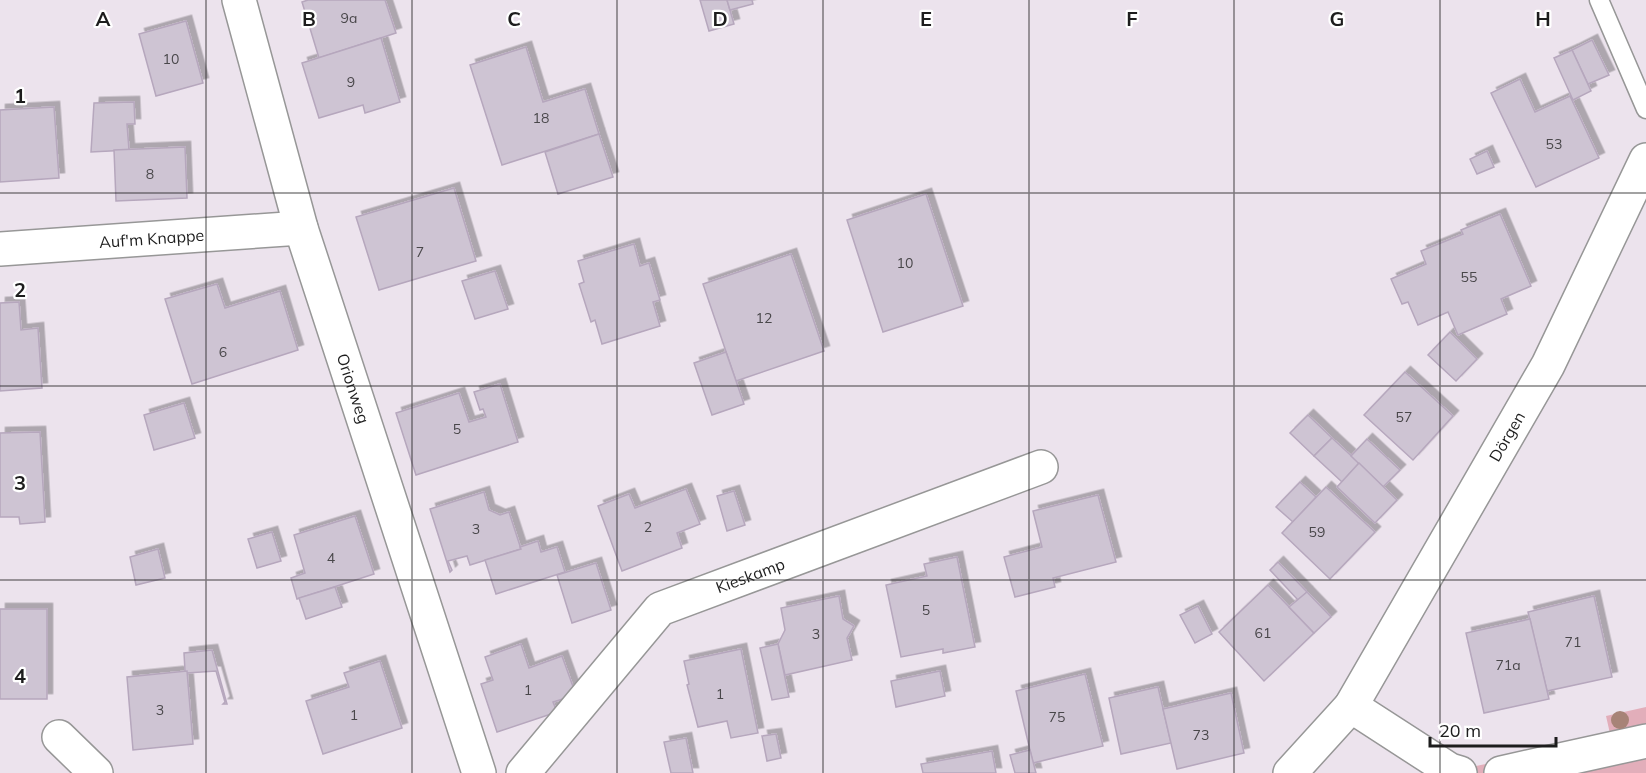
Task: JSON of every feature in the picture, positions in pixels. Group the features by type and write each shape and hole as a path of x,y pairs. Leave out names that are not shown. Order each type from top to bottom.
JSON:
{"street":[{"name":"Orionweg","path":"239,0 301,228 472,772"},
{"name":"Dörgen","path":"1290,773 1351,706 1548,365 1646,160"},
{"name":"Auf'm Knappe","path":"0,249 301,228"},
{"name":"Kieskamp","path":"523,773 660,609 1041,467"},
{"path":"1351,706 1453,772"},
{"path":"59,737 96,773"},
{"path":"1501,773 1646,741"}],"lane":[{"path":"1599,0 1646,109"}],"shaded area":[{"path":"1646,707 1646,773 1477,773 1476,766 1611,738 1606,716"}],"building":[{"path":"308,0 385,0 396,33 319,58 302,2"},
{"path":"700,0 727,0 734,24 709,31"},
{"path":"727,0 752,0 753,4 730,10"},
{"path":"186,21 203,83 156,96 139,34"},
{"path":"381,38 400,102 365,113 363,105 319,118 302,63"},
{"path":"1592,40 1609,75 1588,84 1572,50"},
{"path":"526,47 543,102 585,89 599,134 502,165 470,65"},
{"path":"1572,50 1591,91 1573,100 1554,58"},
{"path":"1520,79 1535,112 1570,96 1599,158 1536,187 1491,93"},
{"path":"134,102 135,124 127,124 129,150 91,152 94,103"},
{"path":"54,107 59,178 0,182 0,110"},
{"path":"599,134 613,177 558,194 545,152"},
{"path":"185,147 187,198 116,201 114,150"},
{"path":"1487,151 1494,167 1477,174 1470,159"},
{"path":"454,188 476,261 379,290 356,217"},
{"path":"926,194 963,306 883,332 847,220"},
{"path":"1500,214 1531,286 1501,299 1507,314 1458,335 1448,312 1418,325 1408,302 1402,304 1391,279 1426,264 1421,251 1463,234 1461,230"},
{"path":"634,244 640,266 649,263 660,300 653,302 660,326 602,344 595,320 591,322 579,284 584,282 578,261"},
{"path":"791,254 824,351 736,381 703,284"},
{"path":"495,271 508,309 475,319 462,281"},
{"path":"217,284 225,308 280,291 298,350 192,384 165,299"},
{"path":"19,302 21,330 38,328 42,388 0,391 0,303"},
{"path":"1450,332 1477,359 1456,381 1428,355"},
{"path":"726,352 744,404 712,415 694,363"},
{"path":"1405,372 1453,416 1413,460 1364,415"},
{"path":"500,384 518,442 416,475 396,413 459,393 469,422 486,417 483,409 480,410 474,392"},
{"path":"184,403 195,438 154,450 144,415"},
{"path":"1308,415 1332,438 1314,456 1290,433"},
{"path":"40,432 45,522 20,524 19,517 0,517 0,433"},
{"path":"1332,438 1359,463 1342,482 1314,456"},
{"path":"1367,439 1400,470 1383,487 1351,456"},
{"path":"1359,463 1397,500 1375,523 1337,487"},
{"path":"1300,482 1316,497 1293,522 1276,507"},
{"path":"1326,487 1375,532 1330,579 1282,533"},
{"path":"686,489 700,524 677,533 682,548 622,571 598,506 629,494 635,508"},
{"path":"734,491 745,525 727,531 717,496"},
{"path":"484,492 489,510 500,515 509,512 521,549 470,565 467,556 448,561 452,570 450,572 430,509"},
{"path":"1098,495 1116,562 1053,578 1055,587 1015,597 1004,557 1042,547 1033,511"},
{"path":"355,516 374,574 297,599 291,578 305,573 294,535"},
{"path":"272,532 281,561 257,568 248,539"},
{"path":"538,541 541,552 557,547 565,572 496,594 485,560"},
{"path":"158,549 165,578 136,585 130,557"},
{"path":"957,557 975,647 943,653 943,649 901,657 886,585 927,576 924,564"},
{"path":"1278,562 1307,592 1298,600 1270,570"},
{"path":"596,563 611,610 572,623 557,575"},
{"path":"1268,585 1314,633 1264,681 1219,632"},
{"path":"335,587 342,607 306,619 299,598"},
{"path":"1307,592 1331,617 1314,633 1289,607"},
{"path":"839,596 843,619 854,626 847,638 852,660 785,675 778,644 785,630 781,608"},
{"path":"1594,596 1612,677 1547,691 1528,612"},
{"path":"1198,606 1212,634 1195,643 1180,615"},
{"path":"0,609 47,609 47,699 0,699"},
{"path":"1530,619 1549,699 1484,713 1466,633"},
{"path":"521,644 529,668 562,656 576,695 553,702 557,712 497,732 481,684 493,680 485,657"},
{"path":"778,644 789,697 772,700 760,648"},
{"path":"741,649 758,733 731,738 727,721 698,727 687,685 689,684 684,661"},
{"path":"212,650 227,704 223,704 225,702 216,671 187,673 185,671 184,653"},
{"path":"380,661 402,728 323,754 306,701 349,687 344,673"},
{"path":"187,671 193,744 133,750 127,677"},
{"path":"940,671 945,696 896,707 891,681"},
{"path":"1085,674 1103,746 1033,763 1016,691"},
{"path":"1158,687 1171,743 1121,754 1109,698"},
{"path":"1231,693 1244,753 1177,769 1163,709"},
{"path":"776,734 781,758 767,761 762,736"},
{"path":"686,738 693,773 671,773 664,742"},
{"path":"1030,750 1036,773 1015,773 1010,755"},
{"path":"992,751 996,773 923,773 921,764"}]}
